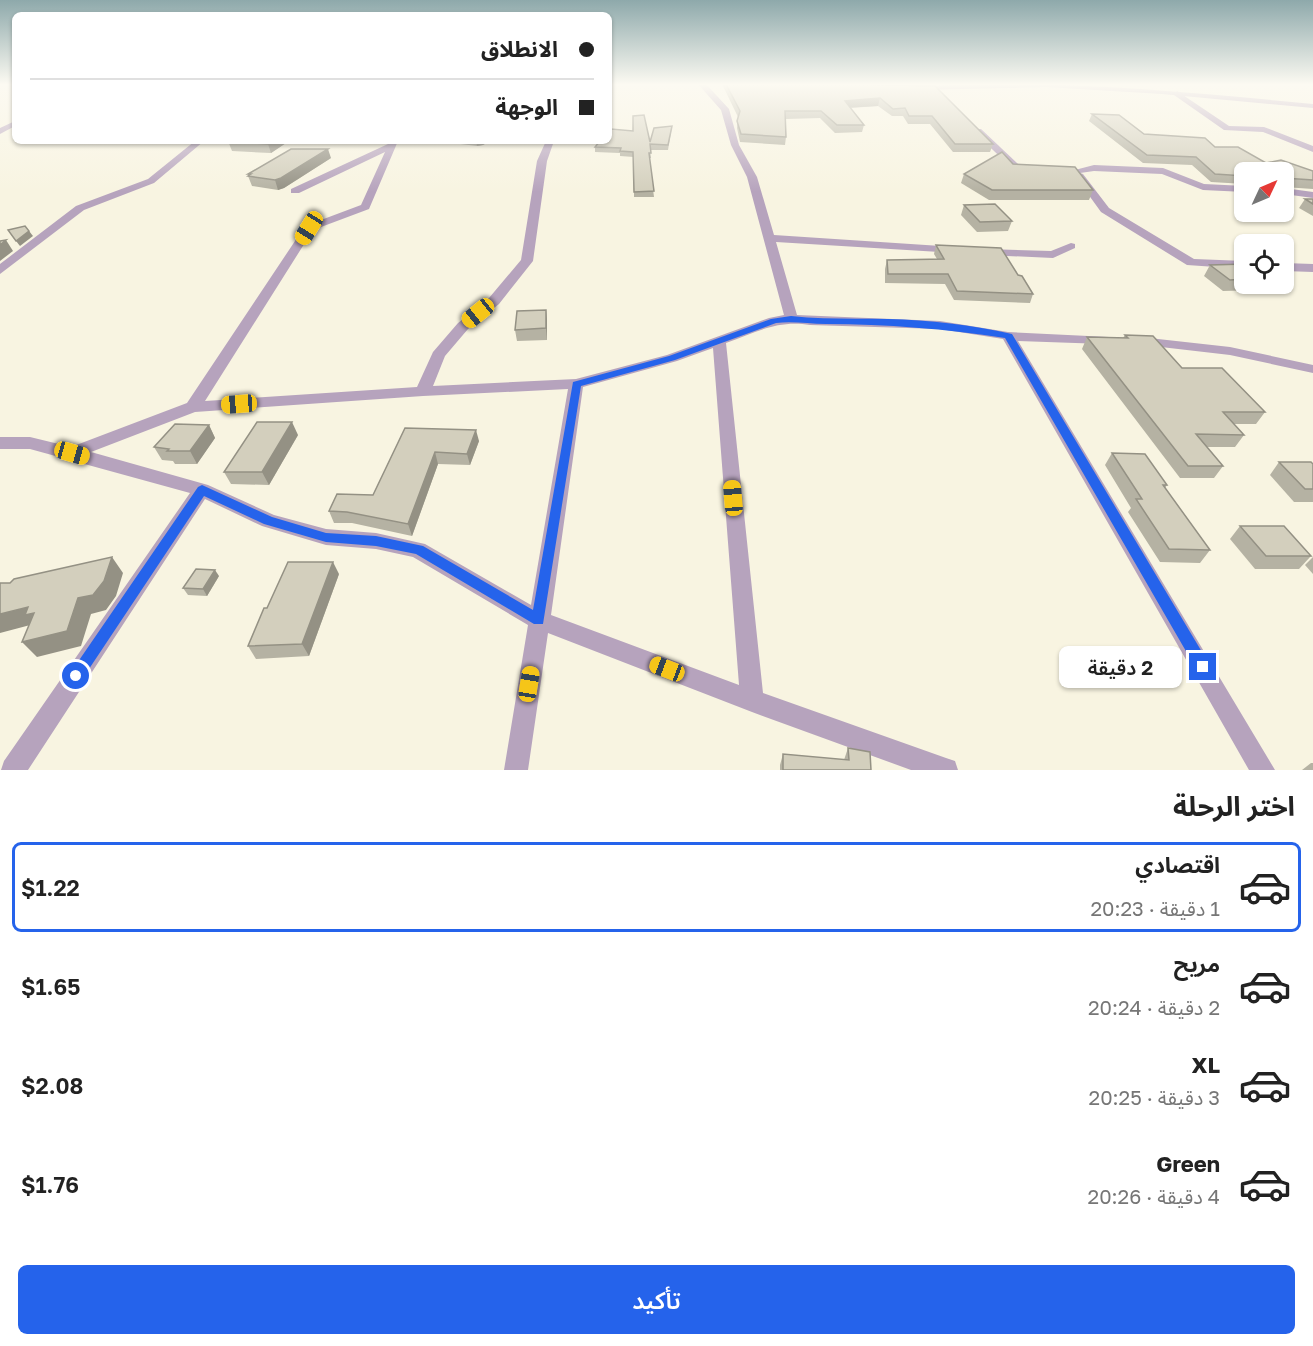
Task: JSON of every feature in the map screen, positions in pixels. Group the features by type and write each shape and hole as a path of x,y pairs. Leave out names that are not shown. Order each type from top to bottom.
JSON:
{"street":[{"path":"728,120 735,145 752,177 791,318"},
{"path":"1215,120 1227,128 1264,129 1313,149"},
{"path":"969,122 1017,168 1028,168"},
{"path":"0,270 80,208 151,181 196,144"},
{"path":"193,407 309,228 365,207 393,144"},
{"path":"295,191 325,178 358,158 393,144"},
{"path":"423,391 438,355 463,326 494,301 527,261 543,161 549,144"},
{"path":"1064,170 1094,168 1163,171 1203,187 1234,188"},
{"path":"1076,171 1105,210 1191,262 1234,264"},
{"path":"1294,192 1313,195"},
{"path":"770,238 1053,255 1071,246"},
{"path":"1294,267 1313,268"},
{"path":"72,453 193,407 423,391 576,384 672,358 774,321 791,318 810,321 940,325 1008,336 1159,342 1230,351 1313,369"},
{"path":"1008,336 1263,770"},
{"path":"719,341 752,701"},
{"path":"516,770 576,384"},
{"path":"0,443 30,443 202,490 269,520 326,537 376,541 418,550 538,620 752,701 946,770"},
{"path":"13,770 202,490"}],"building":[{"path":"633,120 645,120 650,142 654,128 672,126 668,145 650,144 654,191 634,192 633,152 620,151 621,148 595,147 598,144 612,144 612,129 633,131"},
{"path":"785,120 786,137 741,134 737,121"},
{"path":"831,120 860,120 864,125 837,125"},
{"path":"935,120 969,120 993,144 955,144"},
{"path":"1100,120 1125,120 1144,134 1205,138 1215,147 1238,147 1264,162 1234,162 1234,175 1215,174 1196,157 1147,155"},
{"path":"291,149 328,149 281,178 275,180 248,176 251,174 248,174"},
{"path":"1002,152 1013,164 1075,167 1093,190 992,190 964,174"},
{"path":"1294,164 1313,171 1313,180 1294,179"},
{"path":"995,204 1012,221 980,222 964,205"},
{"path":"25,226 29,231 16,241 8,230"},
{"path":"936,245 1001,248 1033,294 957,291 948,274 888,274 887,260 944,259"},
{"path":"1234,264 1234,280 1230,280 1210,265"},
{"path":"546,310 546,328 515,330 517,311"},
{"path":"1125,335 1153,336 1182,368 1222,368 1265,412 1223,412 1244,435 1196,434 1223,466 1188,466 1087,337 1128,338"},
{"path":"257,422 292,422 262,472 224,472"},
{"path":"175,424 209,425 190,451 167,451 169,449 154,447"},
{"path":"405,428 476,430 467,454 435,452 408,524 347,512 329,511 337,494 373,495"},
{"path":"1112,453 1145,454 1167,485 1163,485 1210,550 1169,549 1136,499 1142,499"},
{"path":"1279,462 1311,462 1313,464 1313,489 1305,489"},
{"path":"1240,526 1284,526 1311,556 1266,556"},
{"path":"112,557 104,581 93,595 78,598 67,631 22,642 34,613 25,615 28,607 0,614 0,583 10,583 14,579"},
{"path":"288,562 333,562 302,644 248,646 264,608 267,608"},
{"path":"196,569 215,570 203,589 183,588"},
{"path":"848,748 870,752 871,770 783,770 783,754 849,760"}],"route":[{"path":"76,676 202,490 269,520 326,537 376,541 418,550 538,620 576,384 672,358 774,321 791,318 810,321 940,325 1008,336 1203,667"}]}
